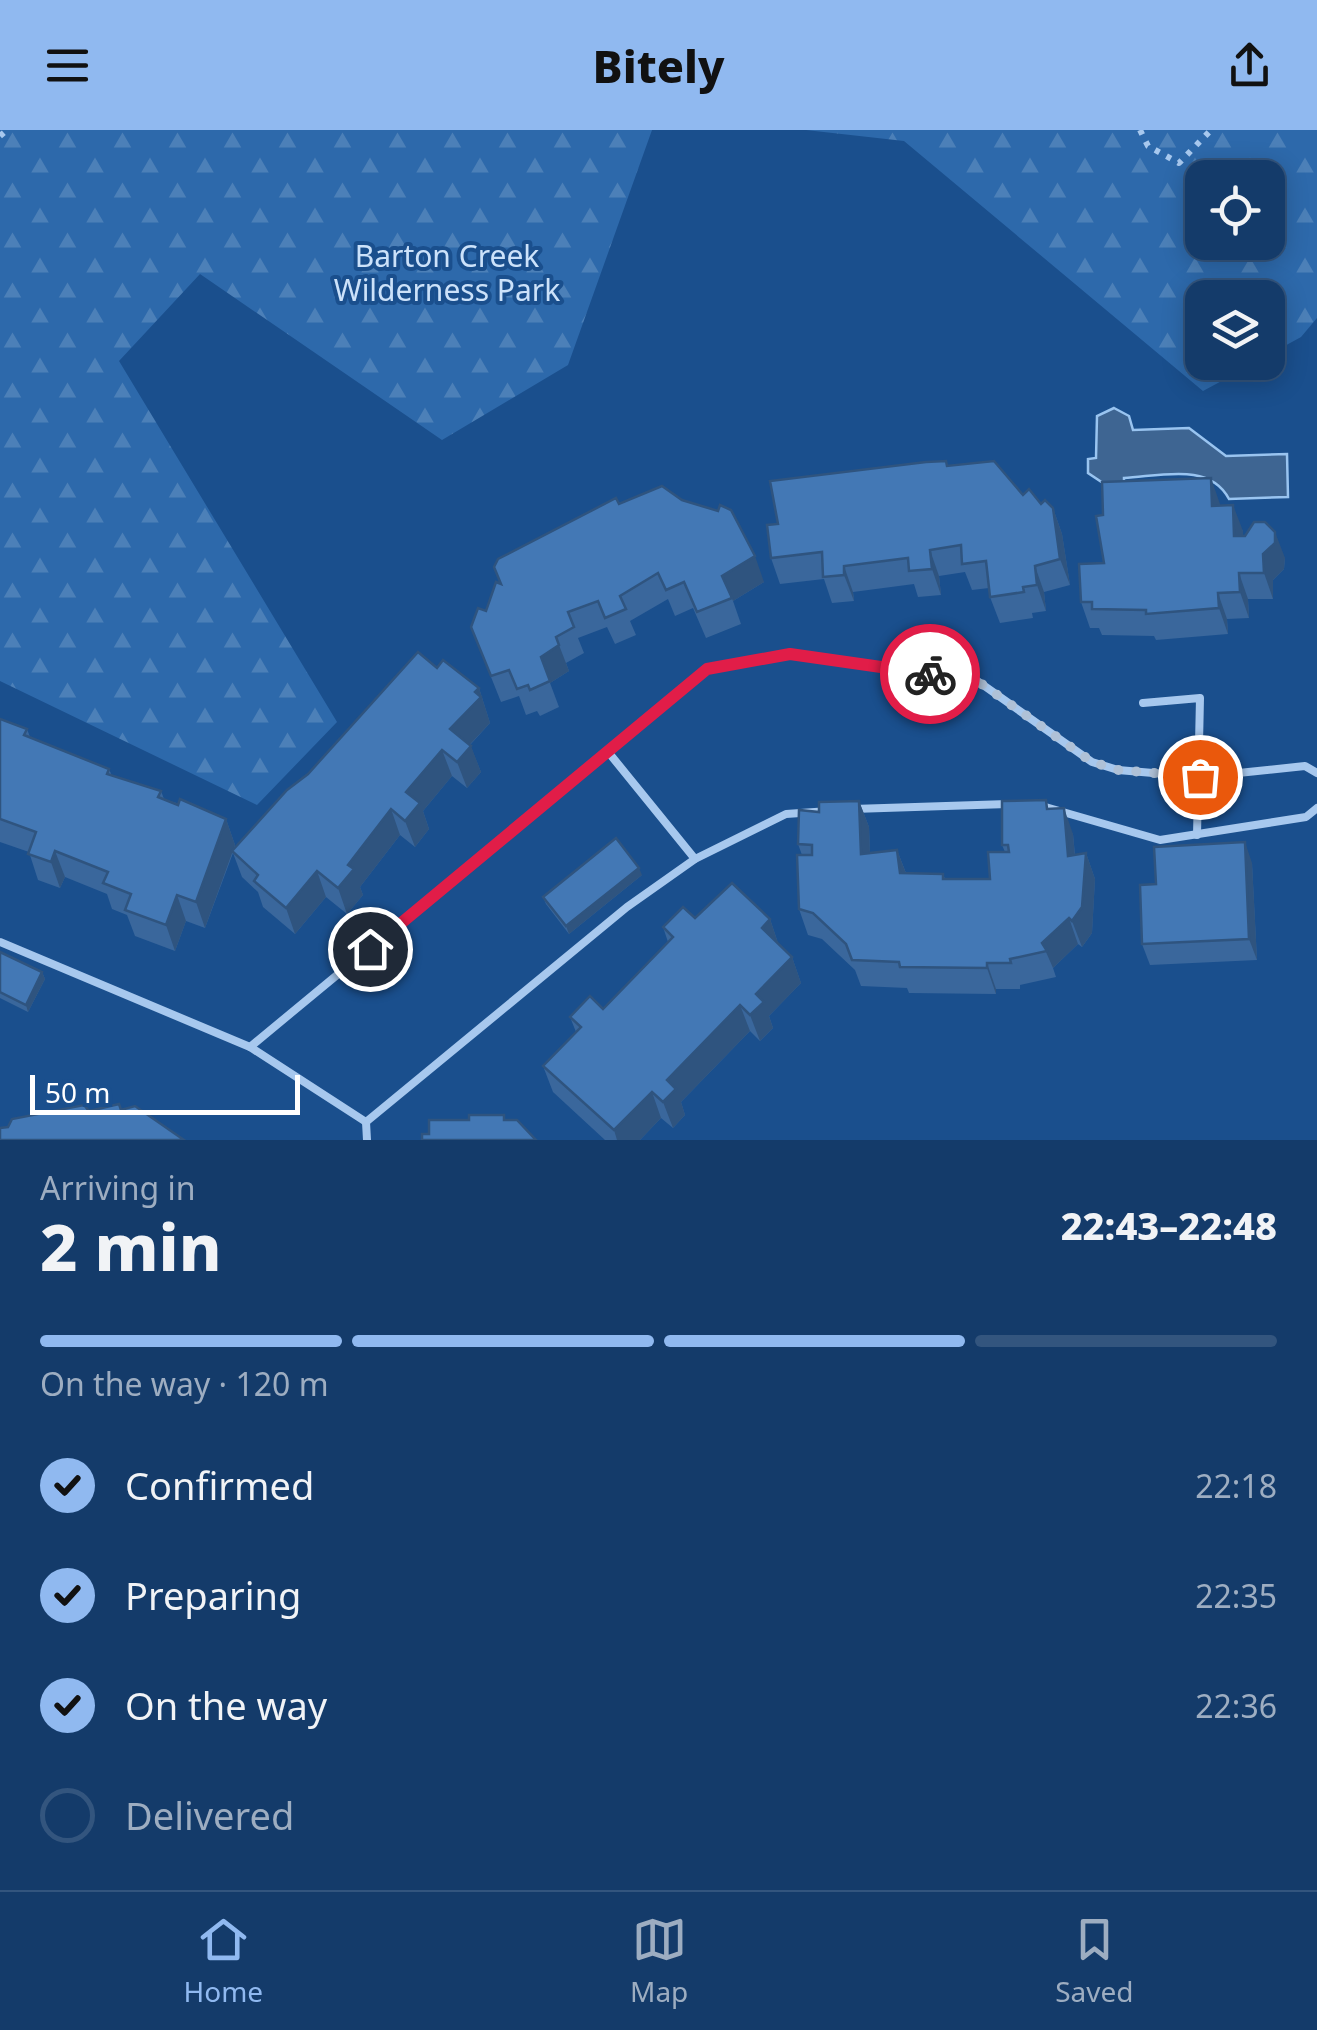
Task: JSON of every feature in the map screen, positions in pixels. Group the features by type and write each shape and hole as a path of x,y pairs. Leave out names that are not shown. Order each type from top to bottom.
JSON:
{"lane":[{"path":"250,1047 707,669 790,654 976,680 1092,762 1118,770 1200,777 1305,766 1317,773"},
{"path":"1144,702 1200,698 1197,835"},
{"path":"609,753 695,859"},
{"path":"366,1122 627,907 695,859 786,814 1015,805"},
{"path":"1034,805 1052,806 1160,840 1306,817 1317,808"},
{"path":"0,942 250,1047 366,1122"},
{"path":"366,1122 367,1140"}],"path":[{"path":"0,136 7,130"},
{"path":"1140,130 1148,146 1179,163 1210,130"}],"green space":[{"name":"Barton Creek Wilderness Park","path":"0,130 652,130 568,365 442,440 200,274 119,361 337,722 257,805 0,681"},
{"path":"806,130 1317,130 1317,318 1301,337 1285,346 1285,280 1185,280 1185,376 904,141"},
{"path":"1190,380 1223,380 1203,391"}],"shaded area":[{"path":"1114,408 1129,416 1133,430 1189,428 1226,456 1287,454 1288,497 1229,499 1210,480 1183,474 1124,478 1124,484 1106,485 1088,473 1088,459 1096,458 1097,416"}],"building":[{"path":"946,461 947,466 994,461 1023,495 1029,489 1041,504 1045,500 1053,508 1060,559 1035,566 1037,585 1023,587 1024,592 990,597 986,561 962,564 961,545 930,550 932,569 909,571 908,558 844,566 844,575 823,577 822,552 771,558 767,525 778,524 770,481"},
{"path":"1211,478 1212,506 1233,505 1234,536 1245,536 1254,522 1265,522 1275,532 1275,543 1263,554 1264,573 1239,573 1240,592 1218,593 1219,608 1146,614 1146,610 1092,609 1092,602 1081,602 1079,564 1104,563 1096,516 1103,515 1102,482"},
{"path":"662,486 682,500 718,511 720,505 731,510 755,556 722,576 732,598 697,612 684,582 666,590 658,573 620,596 626,609 605,618 598,601 568,612 574,627 556,637 559,645 541,657 550,681 530,690 528,685 517,689 509,670 491,676 471,627 478,608 486,611 496,582 501,584 494,567 498,559 616,498 619,504"},
{"path":"418,652 437,668 443,660 479,688 475,692 481,697 450,729 471,746 457,762 442,750 406,792 420,803 405,821 391,809 348,865 354,869 338,888 317,871 286,908 254,881 258,875 232,851"},
{"path":"0,719 27,729 24,735 109,769 107,774 161,791 158,797 178,805 180,799 226,819 196,902 177,895 166,925 125,910 131,894 103,883 108,872 55,851 51,862 28,854 36,832 0,819"},
{"path":"1046,800 1047,809 1064,808 1068,856 1086,853 1082,907 1072,921 1069,918 1042,943 1047,951 1010,959 1011,963 987,963 987,968 900,967 899,962 852,960 846,944 813,913 799,909 797,855 812,855 812,845 798,844 799,810 819,812 819,802 859,801 861,854 897,850 900,873 943,874 943,879 990,879 988,852 1009,852 1008,845 1002,845 1002,801"},
{"path":"616,838 639,868 566,926 543,897"},
{"path":"1245,842 1249,939 1142,944 1140,885 1156,884 1154,847"},
{"path":"732,883 770,919 762,928 792,957 756,994 764,1002 750,1015 740,1005 667,1080 676,1089 663,1102 652,1092 614,1130 543,1066 581,1027 570,1017 590,996 603,1009 673,937 663,927 683,907 695,918"},
{"path":"0,952 42,972 26,1005 0,992"},
{"path":"119,1104 121,1110 135,1106 184,1140 0,1140 0,1128 8,1127 12,1119 84,1105 89,1111"},
{"path":"469,1115 504,1115 504,1120 517,1120 536,1140 422,1140 422,1134 429,1134 429,1120 469,1120"}],"way so far":[{"path":"930,674 976,680 1092,762 1118,770 1200,777"}],"route":[{"path":"370,949 707,669 790,654 930,674"}]}
